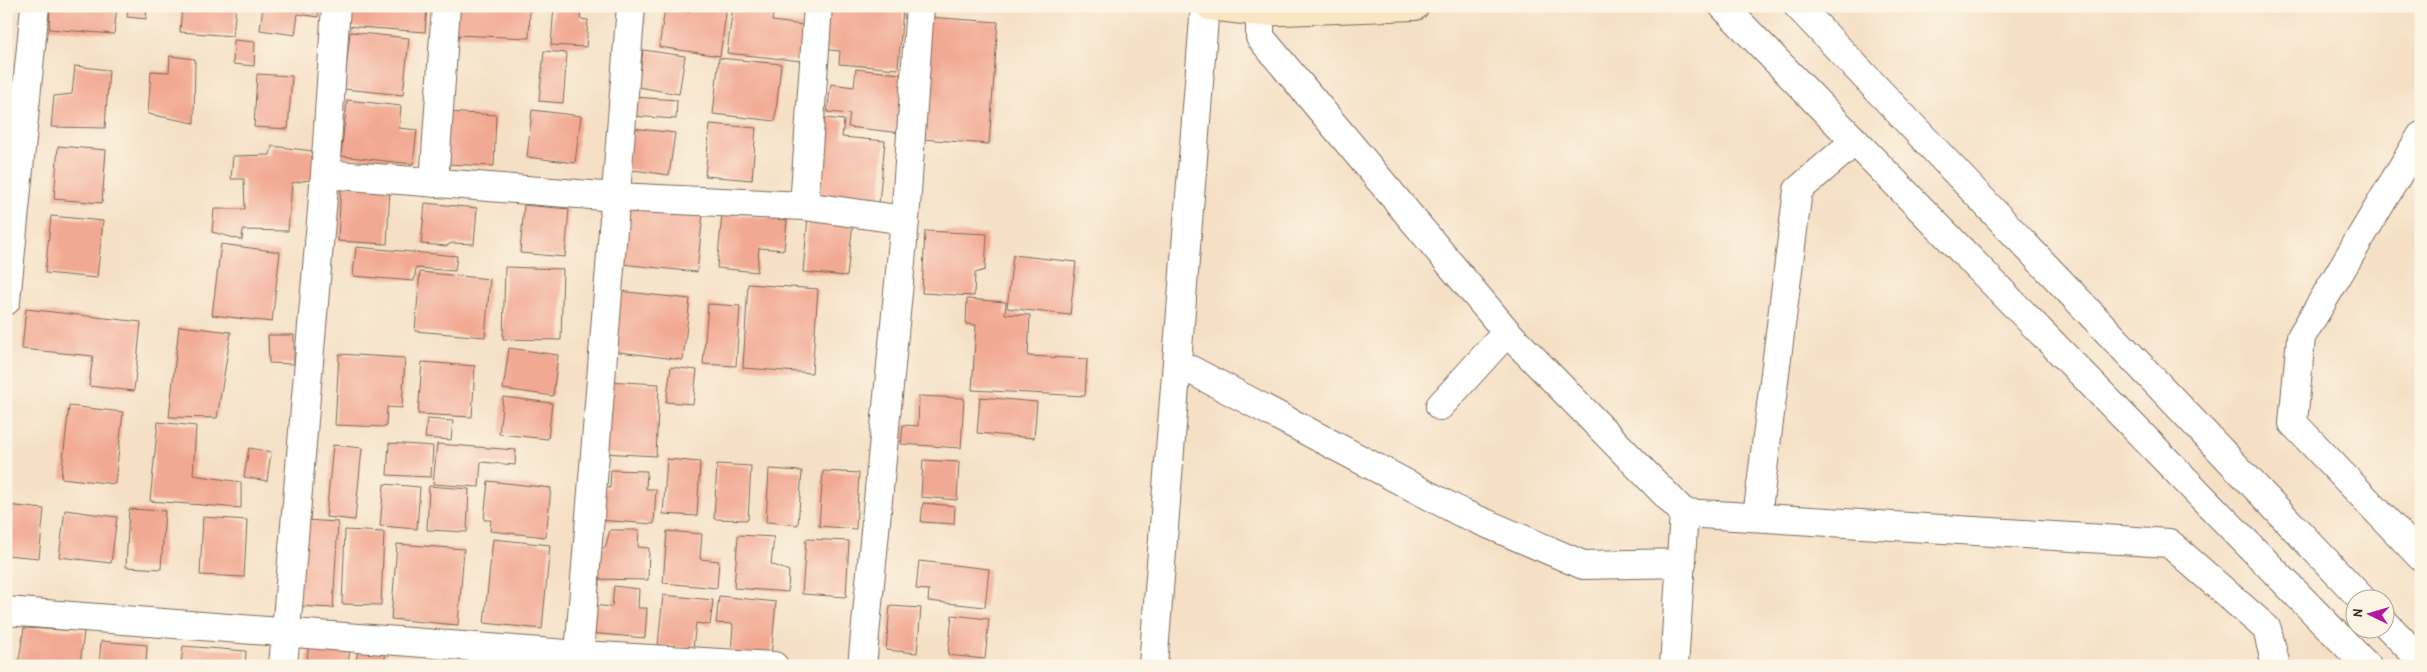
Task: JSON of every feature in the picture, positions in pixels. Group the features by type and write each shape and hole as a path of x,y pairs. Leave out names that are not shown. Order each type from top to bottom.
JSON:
{"main road":[{"path":"1210,6 1260,12 1415,6"}],"street":[{"path":"6,301 35,6"},
{"path":"283,666 325,174 336,6"},
{"path":"434,183 446,6"},
{"path":"579,661 631,6"},
{"path":"804,206 818,6"},
{"path":"862,666 905,220 920,6"},
{"path":"1153,666 1178,369 1205,6"},
{"path":"1723,6 2367,666"},
{"path":"1798,6 2353,590"},
{"path":"1260,12 1260,36 1507,332 1684,513 2169,543 2266,629 2276,666"},
{"path":"2421,136 2301,337 2293,423 2421,557"},
{"path":"1757,517 1798,190 1855,141"},
{"path":"325,174 616,197 804,206 905,220"},
{"path":"1440,406 1507,332"},
{"path":"1178,369 1190,370 1462,513 1582,565 1682,563"},
{"path":"1674,666 1684,513"},
{"path":"6,611 579,661 774,666"},
{"path":"2394,632 2421,660"}],"building":[{"path":"50,6 117,6 114,34 49,29"},
{"path":"128,6 147,6 146,19 127,17"},
{"path":"182,6 236,6 233,36 180,32"},
{"path":"263,6 319,6 318,17 298,14 295,35 260,30"},
{"path":"347,6 427,6 425,32 345,26"},
{"path":"456,6 530,6 529,38 455,35"},
{"path":"554,6 581,6 580,19 588,20 586,47 551,45"},
{"path":"690,6 727,6 720,56 659,47 665,9 689,12"},
{"path":"733,6 774,6 772,21 803,25 801,61 727,53"},
{"path":"825,6 903,9 898,69 839,64 840,51 821,49"},
{"path":"928,17 998,22 989,144 921,139"},
{"path":"350,32 409,38 403,95 344,89"},
{"path":"234,40 255,42 254,66 233,64"},
{"path":"643,50 685,56 679,94 638,87"},
{"path":"544,51 567,53 563,103 539,101"},
{"path":"170,56 195,59 194,123 148,114 151,71 169,72"},
{"path":"719,58 781,64 775,121 713,114"},
{"path":"75,66 109,70 105,128 51,127 54,96 72,94"},
{"path":"856,69 908,75 901,133 848,127 850,114 827,112 831,84 854,87"},
{"path":"257,74 292,76 288,129 254,127"},
{"path":"633,97 677,100 676,119 632,116"},
{"path":"347,100 401,106 399,128 417,130 413,164 341,156"},
{"path":"532,110 581,116 575,163 527,157"},
{"path":"446,112 496,115 494,166 443,164"},
{"path":"817,117 844,120 842,137 885,141 879,204 810,198"},
{"path":"710,124 756,128 752,180 705,176"},
{"path":"632,128 675,133 669,175 626,169"},
{"path":"58,146 106,150 102,203 54,199"},
{"path":"272,146 313,151 314,179 292,183 288,231 243,230 242,240 212,232 214,209 245,209 244,179 231,179 233,156 270,155"},
{"path":"341,185 390,188 387,244 338,241"},
{"path":"425,203 477,208 474,244 452,243 446,246 421,244"},
{"path":"524,205 569,209 565,257 520,253"},
{"path":"626,205 703,213 697,272 621,264"},
{"path":"722,214 787,220 784,250 759,248 757,272 717,268"},
{"path":"51,216 103,221 97,278 45,273"},
{"path":"808,217 853,222 847,276 803,272"},
{"path":"925,231 987,234 985,270 975,273 974,296 922,293"},
{"path":"221,244 280,252 272,322 212,315"},
{"path":"356,247 457,256 455,271 416,268 414,281 353,276"},
{"path":"1013,255 1076,262 1070,315 1007,308"},
{"path":"505,267 563,269 561,340 503,339"},
{"path":"420,272 490,279 485,337 415,331"},
{"path":"748,284 818,289 812,373 743,368"},
{"path":"619,291 690,299 683,360 612,351"},
{"path":"967,299 1006,302 1005,314 1030,315 1028,356 1087,359 1085,396 972,390 976,325 966,324"},
{"path":"708,304 740,306 736,366 703,364"},
{"path":"26,309 141,322 134,391 89,386 93,356 22,349"},
{"path":"179,326 231,332 217,418 169,417"},
{"path":"268,335 294,335 294,364 269,363"},
{"path":"509,348 558,355 553,396 503,389"},
{"path":"339,354 405,358 402,408 387,407 386,427 335,425"},
{"path":"422,362 475,366 472,417 418,414"},
{"path":"671,367 697,370 693,404 666,402"},
{"path":"606,381 659,384 656,456 602,453"},
{"path":"919,396 964,398 961,448 901,444 903,425 918,426"},
{"path":"503,397 552,403 548,439 499,434"},
{"path":"980,397 1037,402 1034,438 977,433"},
{"path":"69,406 123,412 115,484 61,478"},
{"path":"427,419 453,421 451,440 425,438"},
{"path":"158,422 196,426 193,475 241,482 241,508 150,501"},
{"path":"389,443 433,446 431,477 387,475"},
{"path":"437,444 516,450 515,465 481,462 479,487 433,484"},
{"path":"333,445 362,448 355,520 326,517"},
{"path":"249,448 271,452 267,481 244,477"},
{"path":"667,459 700,462 697,516 663,514"},
{"path":"923,460 959,462 957,500 921,497"},
{"path":"717,464 751,466 748,520 714,519"},
{"path":"769,469 802,471 798,525 766,522"},
{"path":"611,470 647,471 646,489 656,489 654,524 597,520 598,487 610,488"},
{"path":"823,471 859,473 856,529 819,526"},
{"path":"488,481 551,488 546,537 490,531 491,520 484,520"},
{"path":"384,484 420,487 417,529 380,526"},
{"path":"429,486 469,489 467,532 427,530"},
{"path":"923,503 955,506 954,524 921,522"},
{"path":"7,505 44,509 39,558 6,555"},
{"path":"129,509 165,511 161,569 126,567"},
{"path":"65,510 117,517 111,563 59,557"},
{"path":"203,517 247,520 244,577 200,575"},
{"path":"304,520 338,522 333,608 298,606"},
{"path":"345,530 384,532 381,605 342,604"},
{"path":"610,530 639,530 638,547 649,548 648,580 591,579 592,547 605,548"},
{"path":"667,531 702,534 700,559 719,561 717,588 663,583"},
{"path":"738,535 774,537 771,564 789,571 788,592 734,588"},
{"path":"493,539 550,545 542,629 484,623"},
{"path":"806,539 849,541 846,597 802,594"},
{"path":"397,544 464,549 458,625 391,619"},
{"path":"919,561 989,569 985,607 928,601 929,590 916,589"},
{"path":"614,586 639,589 638,608 647,608 645,638 589,633 591,605 612,607"},
{"path":"663,595 713,600 710,625 696,623 693,648 658,645"},
{"path":"719,596 776,602 771,657 731,654 733,624 716,623"},
{"path":"890,606 921,608 917,653 886,650"},
{"path":"952,615 989,619 985,659 948,655"},
{"path":"24,628 84,631 80,666 18,666"},
{"path":"101,641 147,645 146,666 99,666"},
{"path":"309,644 350,648 348,666 306,666"},
{"path":"359,645 386,650 384,666 355,666"},
{"path":"183,646 246,651 245,666 181,666"}]}
